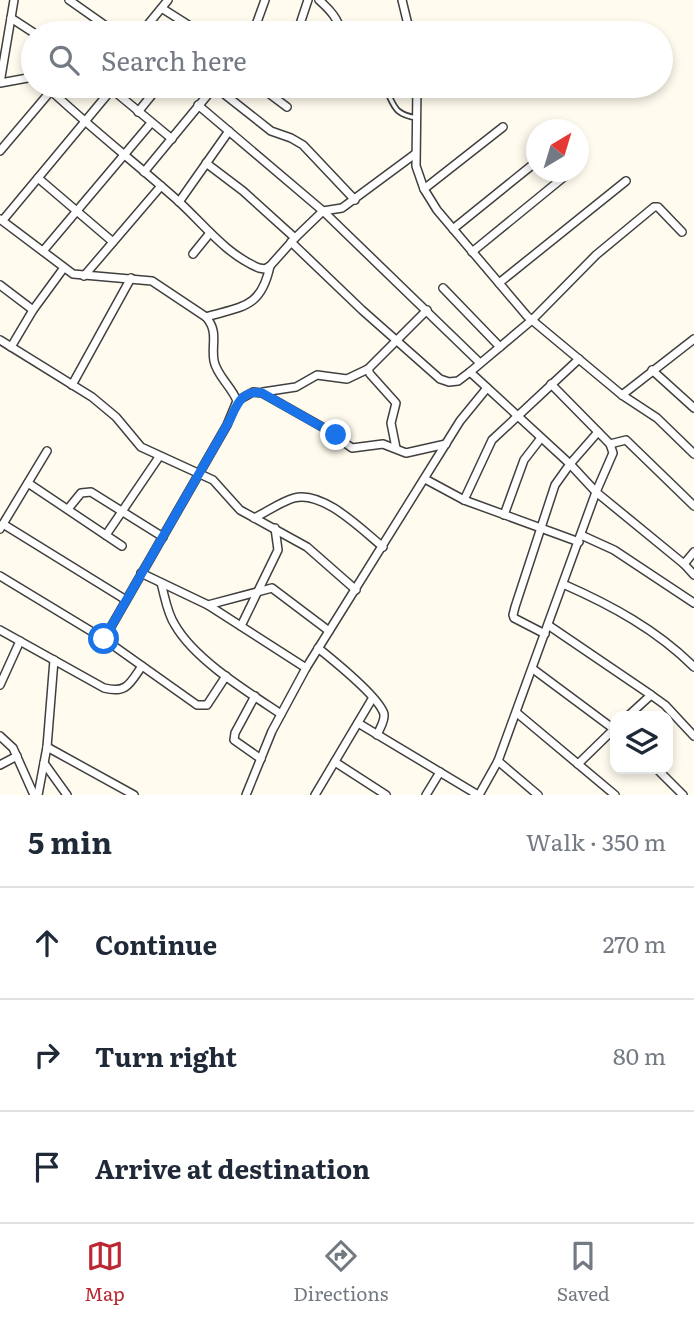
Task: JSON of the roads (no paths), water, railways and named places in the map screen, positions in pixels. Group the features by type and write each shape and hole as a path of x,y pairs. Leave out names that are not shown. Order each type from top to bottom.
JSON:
{"street":[{"path":"14,0 0,83 21,79"},
{"path":"69,0 99,21"},
{"path":"152,21 168,0"},
{"path":"257,21 265,0"},
{"path":"302,21 309,0"},
{"path":"319,0 337,21"},
{"path":"402,0 407,21"},
{"path":"163,9 182,21"},
{"path":"11,19 21,25"},
{"path":"0,25 9,29"},
{"path":"0,151 42,98"},
{"path":"62,98 210,233 251,264 265,269 323,211 342,208 355,200 415,154"},
{"path":"102,98 2,219 63,269 73,274 152,281 206,317 213,324 215,332 215,363 237,401"},
{"path":"122,98 172,139"},
{"path":"138,112 149,98"},
{"path":"144,172 204,98"},
{"path":"229,98 271,131 303,145 355,200"},
{"path":"276,98 287,107"},
{"path":"417,98 416,166 436,210 532,320 622,395 657,418 694,454"},
{"path":"198,105 323,211 480,363"},
{"path":"43,251 151,122"},
{"path":"424,188 503,127"},
{"path":"179,202 229,131"},
{"path":"206,163 243,191 398,341 440,379 449,382 458,381 532,320 596,255 654,207 659,207 682,232"},
{"path":"453,229 526,171"},
{"path":"38,178 113,242"},
{"path":"499,283 626,181"},
{"path":"472,252 558,182"},
{"path":"84,276 161,186"},
{"path":"193,254 210,233"},
{"path":"206,317 236,308 259,296 266,286 270,266"},
{"path":"11,347 33,310 63,269"},
{"path":"72,385 131,278"},
{"path":"0,285 33,310"},
{"path":"443,288 500,347"},
{"path":"104,639 232,416 237,401 253,392 296,387 317,376 347,379 368,369 427,310"},
{"path":"0,340 92,397 116,417 141,447 199,472 218,484 240,510 315,552 356,590"},
{"path":"622,395 652,370 693,343"},
{"path":"464,500 487,447 516,416 579,359"},
{"path":"368,369 396,403 391,424 396,448"},
{"path":"652,370 694,408"},
{"path":"470,372 570,464 596,492 694,575"},
{"path":"358,723 478,795 498,761 596,492 613,453 610,444 551,384"},
{"path":"246,795 281,713 306,668 467,411 487,388"},
{"path":"262,393 324,428 349,447 359,448 374,444 396,448 406,453 446,444"},
{"path":"545,634 519,622 513,615 552,493 570,464 598,432"},
{"path":"504,515 524,460 541,438"},
{"path":"610,444 626,440 694,506"},
{"path":"47,451 2,527 126,600"},
{"path":"106,535 159,457"},
{"path":"425,479 464,500 614,550 694,603"},
{"path":"28,483 121,546"},
{"path":"68,509 77,496 86,491 100,496 163,537"},
{"path":"254,517 294,498 312,499 337,511 383,547"},
{"path":"241,626 278,550 275,528"},
{"path":"684,564 694,552"},
{"path":"141,573 208,605 306,668"},
{"path":"0,576 104,639 187,700 203,707 210,702 226,676"},
{"path":"161,583 175,626 196,651 226,676 281,713"},
{"path":"563,584 597,599 646,628 672,645 694,667"},
{"path":"208,605 268,587 278,591 329,631"},
{"path":"548,625 651,695 694,736"},
{"path":"0,630 104,688 116,691 127,687 142,666"},
{"path":"0,685 20,641"},
{"path":"318,648 372,699 384,716 377,735"},
{"path":"37,795 47,747 54,660"},
{"path":"533,669 610,725"},
{"path":"633,711 651,695"},
{"path":"255,696 234,736 237,744 261,759"},
{"path":"314,795 372,699"},
{"path":"517,713 615,795"},
{"path":"578,764 610,734"},
{"path":"0,736 17,756 37,795"},
{"path":"47,747 134,795"},
{"path":"0,765 17,756"},
{"path":"498,761 538,795"},
{"path":"335,762 386,795"},
{"path":"44,763 67,795"},
{"path":"426,795 440,772"},
{"path":"662,774 683,795"}],"lane":[{"path":"390,98 400,115 417,118"}]}
